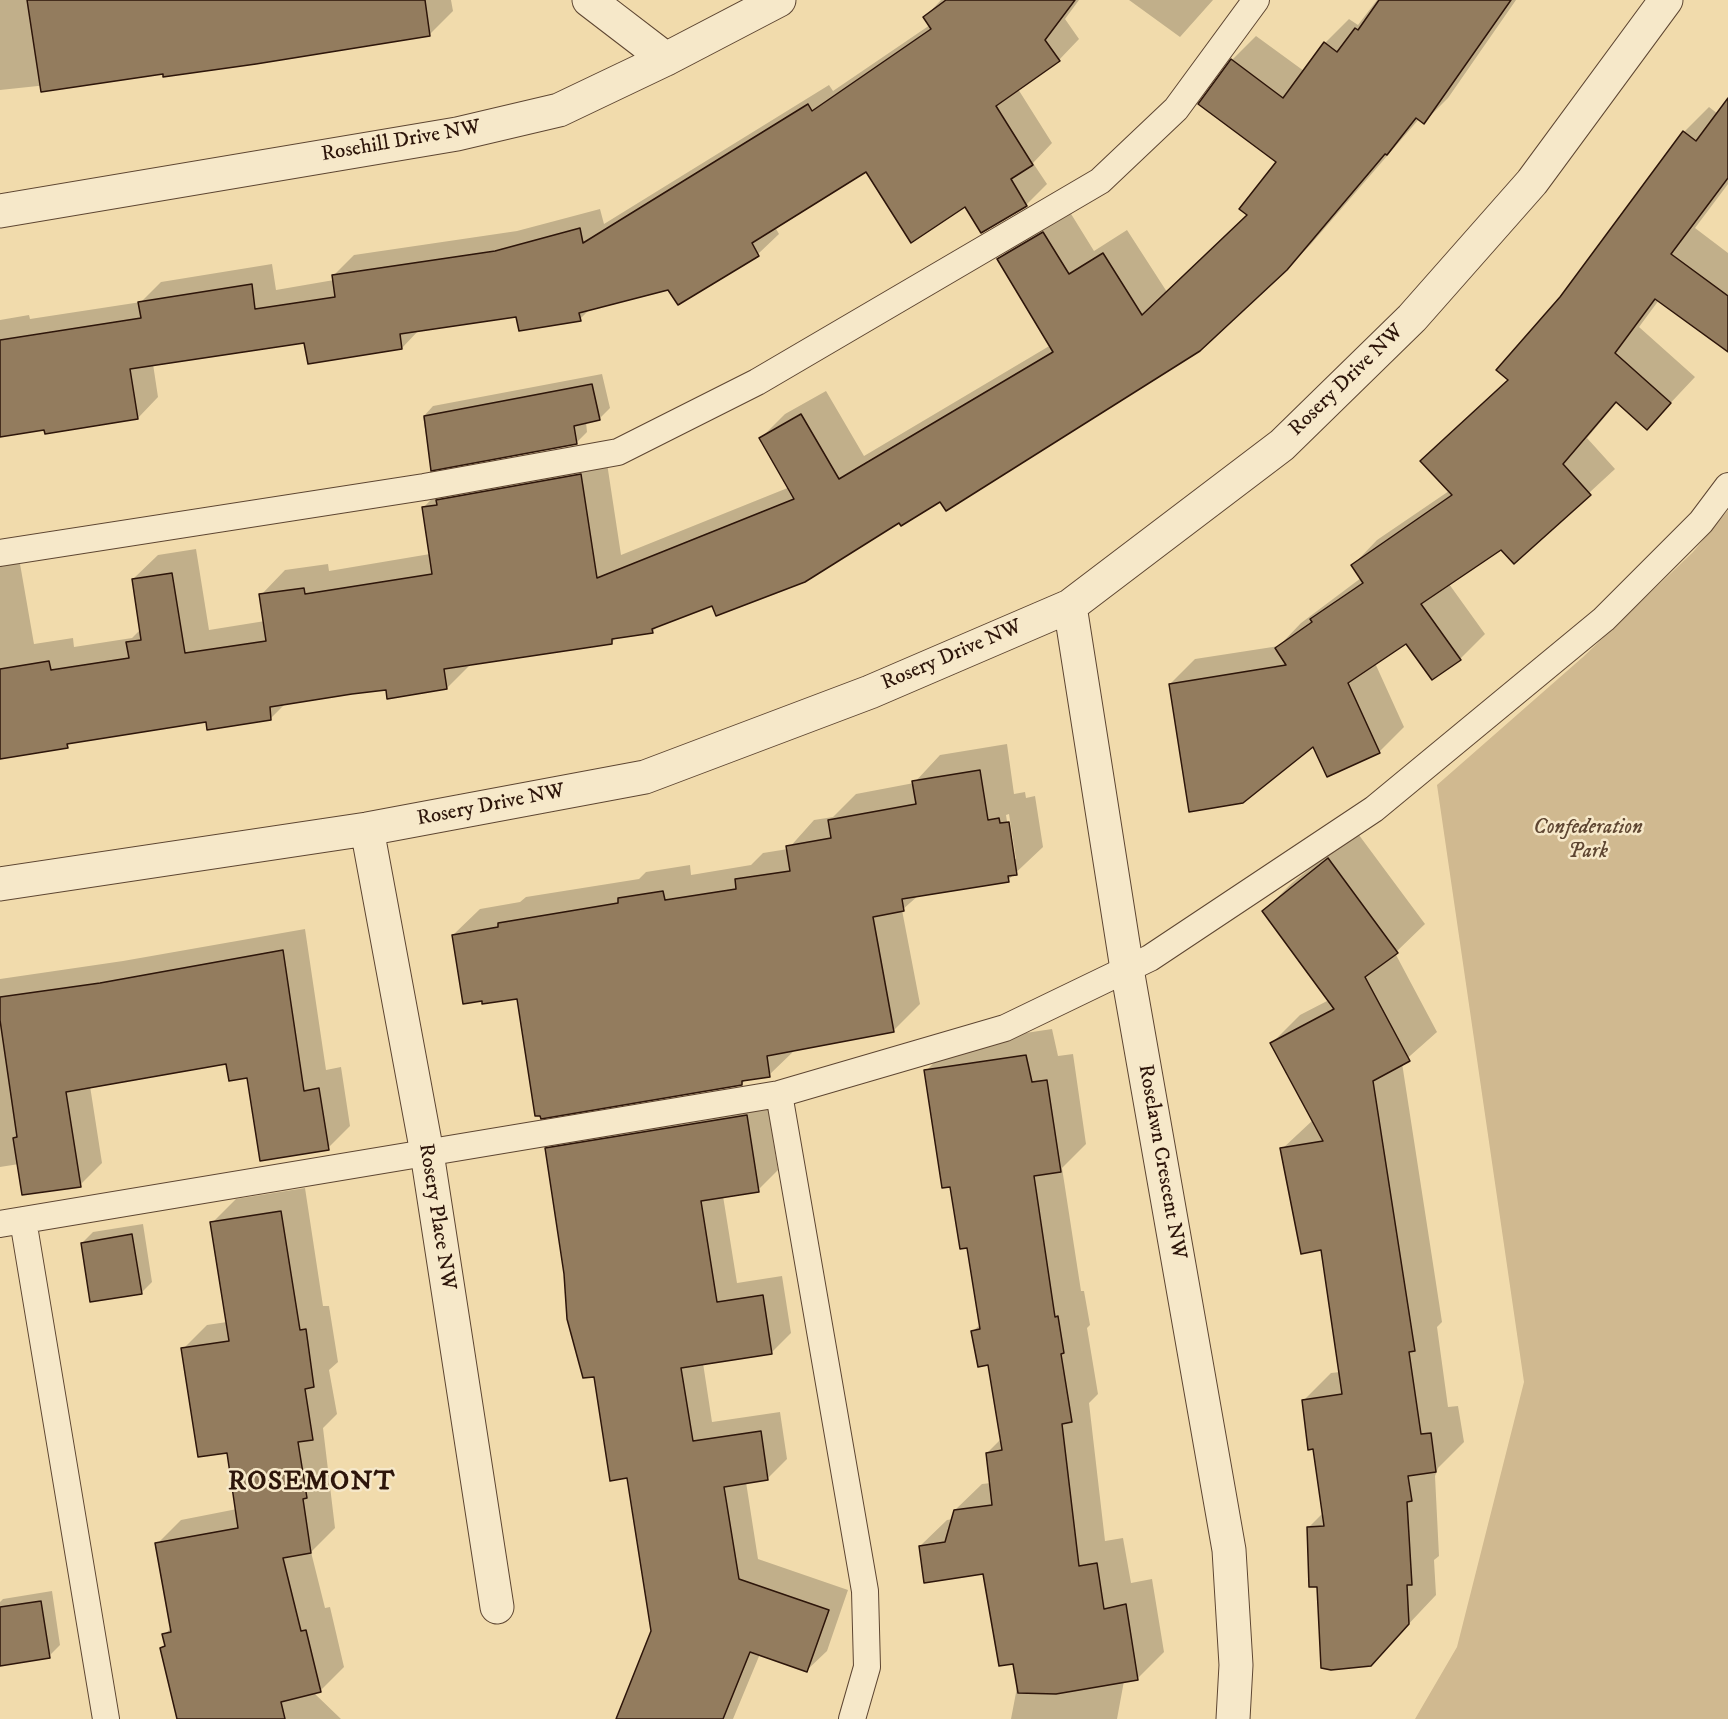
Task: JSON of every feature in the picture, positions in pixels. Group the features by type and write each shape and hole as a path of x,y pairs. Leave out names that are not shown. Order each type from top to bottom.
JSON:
{"street":[{"path":"589,0 666,59"},
{"name":"Rosehill Drive NW","path":"0,211 457,134 559,110 666,59 779,0"},
{"name":"Rosery Drive NW","path":"0,884 367,829 645,777 870,692 1070,606 1282,445 1412,318 1532,182 1666,0"},
{"name":"Roselawn Crescent NW","path":"1070,606 1127,969 1229,1550 1236,1665 1233,1719"},
{"name":"Rosery Place NW","path":"367,829 427,1153 497,1606"}],"lane":[{"path":"0,553 424,487 618,452 757,382 1100,181 1176,110 1256,0"},
{"path":"106,1719 11,1222 779,1094 1005,1028 1150,958 1374,809 1604,619 1701,522 1728,486"},
{"path":"779,1094 865,1592 867,1667 852,1719"}],"green space":[{"name":"Confederation Park","path":"1728,510 1728,1719 1415,1719 1457,1647 1524,1382 1437,785 1583,657 1693,552"}],"building":[{"path":"27,0 425,0 430,36 256,64 163,77 163,74 41,92"},
{"path":"946,0 1075,0 1045,40 1060,61 996,106 1033,165 1011,179 1027,206 981,233 965,207 911,243 866,172 752,243 759,256 678,305 668,290 579,313 581,321 519,331 516,317 400,334 402,349 308,364 304,343 130,369 138,419 45,434 44,430 0,437 0,340 141,318 138,302 252,284 255,309 335,297 332,275 495,251 580,228 583,243 808,104 812,111 931,29 923,17"},
{"path":"1379,0 1511,0 1424,124 1416,118 1387,155 1385,154 1287,270 1200,351 946,511 940,502 901,526 899,523 805,582 716,616 712,606 652,629 653,633 612,639 612,644 444,669 447,689 387,699 386,690 352,694 270,707 271,720 207,730 206,722 67,744 68,748 0,759 0,669 49,661 51,670 129,658 126,642 141,640 132,579 172,573 185,653 266,641 259,594 304,588 305,594 432,574 422,507 437,505 436,500 581,474 597,578 794,499 759,438 801,414 839,479 1053,352 997,259 1043,232 1069,274 1103,253 1142,315 1247,215 1239,209 1276,162 1198,104 1231,59 1283,98 1324,42 1337,52 1355,28 1358,30"},
{"path":"1728,98 1728,178 1671,254 1728,296 1728,352 1655,299 1615,353 1671,403 1647,430 1616,402 1563,464 1591,495 1514,564 1501,550 1421,604 1461,660 1432,680 1406,644 1348,683 1380,753 1327,777 1313,747 1243,803 1189,812 1169,684 1286,665 1275,648 1312,622 1310,619 1363,583 1351,565 1452,495 1420,461 1508,380 1496,370 1560,297 1683,131 1696,141"},
{"path":"592,384 600,420 574,426 577,444 431,471 424,416"},
{"path":"980,770 988,820 999,818 1000,823 1009,822 1017,875 1008,876 1009,882 902,899 904,911 873,917 894,1032 767,1056 770,1077 742,1081 742,1085 541,1119 540,1116 535,1116 517,999 463,1004 452,935 498,927 498,923 618,903 618,898 663,891 665,900 736,889 735,879 790,871 786,846 831,838 828,820 916,804 912,781"},
{"path":"1328,858 1398,953 1365,977 1410,1061 1373,1081 1415,1351 1409,1352 1421,1434 1431,1433 1436,1472 1408,1476 1412,1501 1407,1502 1412,1585 1407,1585 1409,1624 1371,1666 1331,1670 1321,1668 1317,1587 1309,1587 1307,1527 1324,1526 1313,1449 1308,1450 1302,1400 1342,1394 1321,1250 1301,1254 1280,1148 1323,1141 1270,1043 1334,1009 1262,911"},
{"path":"283,950 304,1091 319,1088 329,1150 260,1161 247,1078 229,1081 226,1064 66,1092 81,1187 22,1195 13,1138 17,1137 0,1020 0,997 100,983"},
{"path":"1026,1055 1032,1082 1047,1080 1061,1172 1034,1176 1055,1317 1058,1316 1064,1353 1061,1354 1072,1422 1062,1424 1079,1566 1097,1563 1104,1609 1126,1604 1138,1680 1056,1694 1018,1693 1013,1664 999,1666 983,1574 924,1583 919,1546 945,1542 954,1510 992,1505 986,1453 1002,1450 988,1365 978,1367 971,1331 980,1329 967,1248 960,1249 950,1187 942,1188 924,1070"},
{"path":"747,1115 759,1192 701,1201 717,1302 763,1295 772,1354 681,1368 693,1441 761,1431 768,1480 724,1487 739,1579 829,1610 807,1672 750,1652 723,1719 616,1719 651,1631 627,1478 610,1481 594,1377 583,1378 567,1319 564,1274 545,1148"},
{"path":"281,1211 300,1330 306,1329 314,1387 305,1389 313,1440 298,1442 307,1498 303,1499 311,1553 283,1558 301,1631 306,1630 321,1692 281,1702 285,1719 177,1719 160,1648 165,1646 162,1634 171,1632 155,1543 238,1528 227,1453 198,1457 181,1348 229,1341 210,1222"},
{"path":"132,1234 142,1294 90,1302 81,1243"},
{"path":"41,1601 50,1658 0,1666 0,1607"}],"district":[{"name":"ROSEMONT","path":"312,1483"}]}
